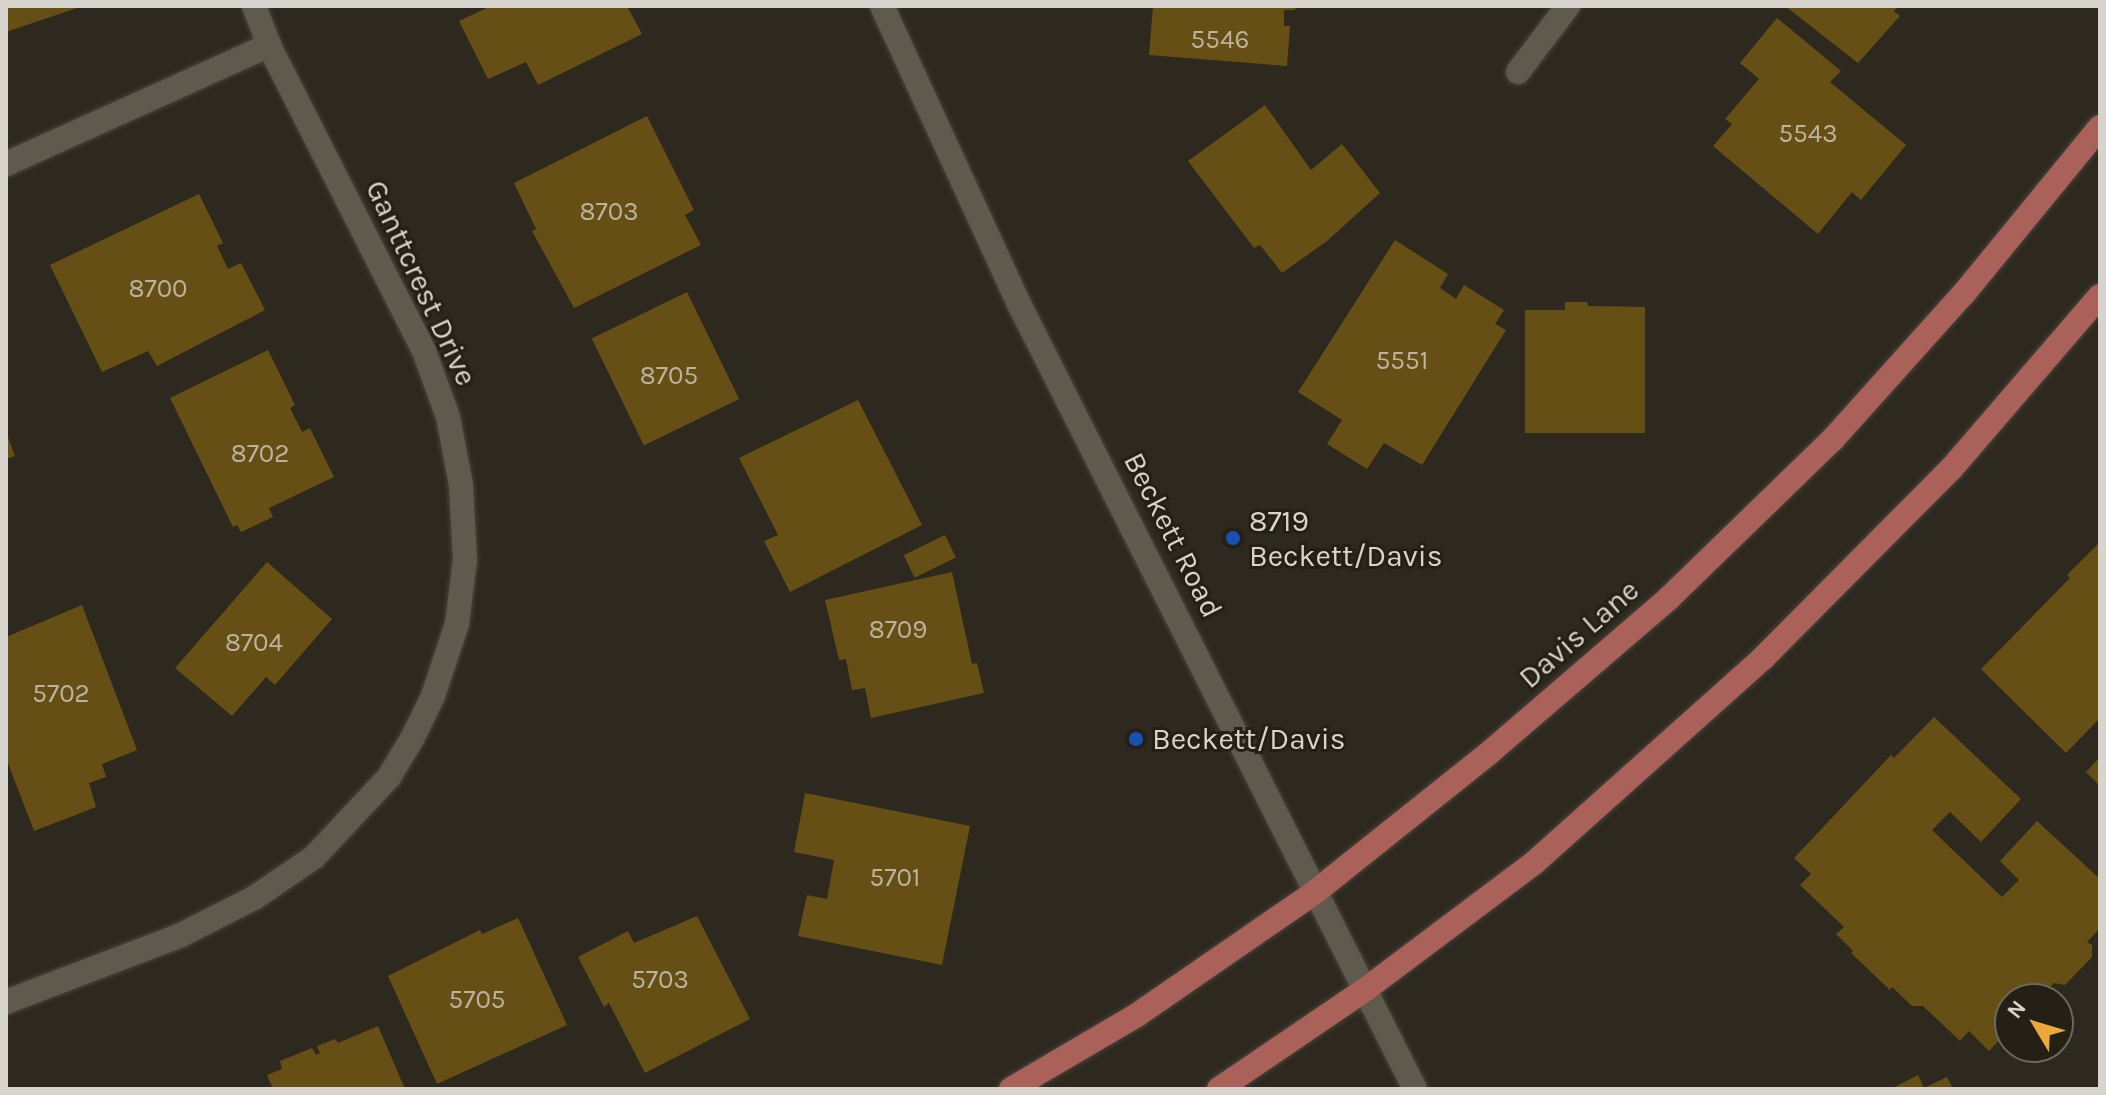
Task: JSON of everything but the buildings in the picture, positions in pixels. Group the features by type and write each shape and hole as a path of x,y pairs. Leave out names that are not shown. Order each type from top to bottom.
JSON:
{"main road":[{"name":"Davis Lane","path":"1011,1089 1137,1015 1315,892 1489,753 1669,598 1811,460 1965,292 2100,127"},
{"path":"1219,1089 1366,989 1535,862 1764,657 1951,469 2100,296"}],"street":[{"name":"Ganttcrest Drive","path":"6,1002 181,935 254,898 314,857 389,777 433,696 457,624 465,560 461,485 448,417 424,351 269,45 254,6"},
{"name":"Beckett Road","path":"882,6 1019,304 1159,574 1415,1089"},
{"path":"1518,72 1568,6"},
{"path":"6,164 269,45"}],"place":[{"name":"8719 Beckett/Davis","path":"1233,538"},
{"name":"Beckett/Davis","path":"1136,739"}]}
